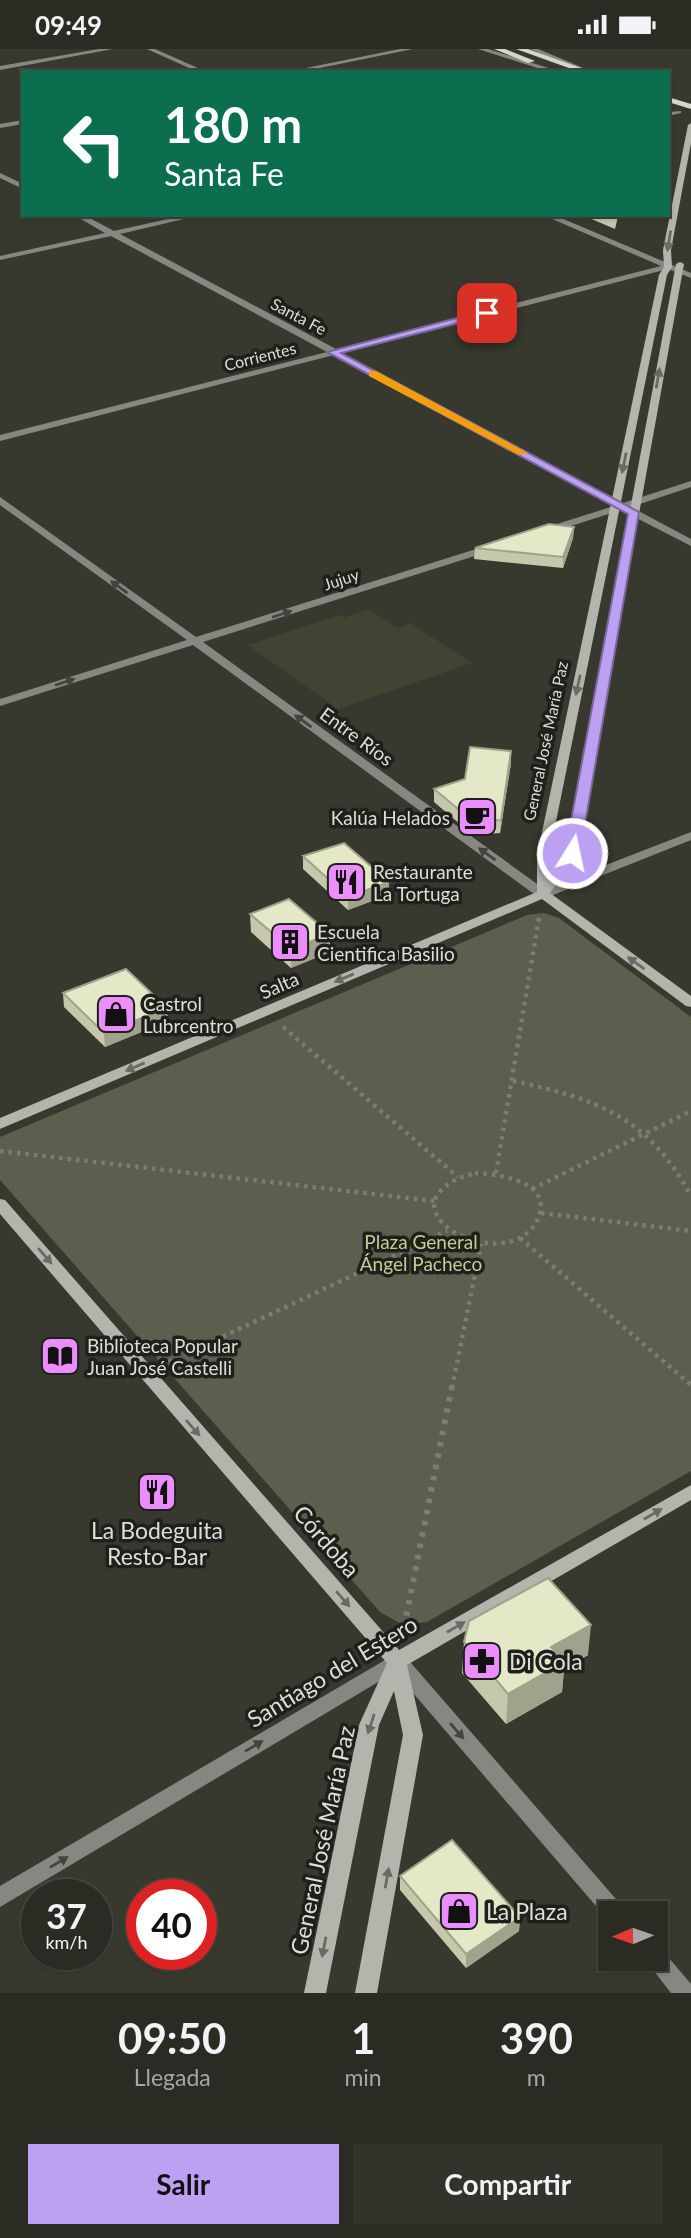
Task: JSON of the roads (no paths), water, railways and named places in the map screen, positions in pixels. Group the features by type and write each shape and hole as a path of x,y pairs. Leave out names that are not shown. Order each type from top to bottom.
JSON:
{"main road":[{"path":"498,49 555,70"},
{"path":"520,49 583,70"},
{"path":"670,100 691,107"},
{"path":"670,110 691,116"}],"street":[{"path":"0,68 110,49"},
{"path":"150,49 199,70"},
{"path":"300,70 410,49"},
{"path":"481,49 553,70"},
{"path":"533,49 584,70"},
{"path":"670,114 678,112"},
{"path":"0,126 21,122"},
{"name":"General José María Paz","path":"543,894 572,853 679,266 667,250 691,125"},
{"path":"0,175 21,186"},
{"name":"Santa Fe","path":"82,217 618,506"},
{"path":"0,258 188,217"},
{"path":"552,217 679,266 691,276"},
{"name":"General José María Paz","path":"543,894 543,856 618,506 663,275 679,266"},
{"name":"Corrientes","path":"0,438 679,266"},
{"path":"535,534 618,506 635,507 691,484"},
{"name":"Entre Ríos","path":"0,500 691,1003"},
{"path":"635,507 691,543"},
{"name":"Jujuy","path":"0,703 509,542"},
{"name":"Salta","path":"0,1124 543,894 691,836"},
{"name":"Córdoba","path":"0,1204 605,1901"},
{"name":"Santiago del Estero","path":"0,1897 397,1661 691,1492"},
{"path":"366,1993 413,1735 397,1661"},
{"name":"General José María Paz","path":"315,1993 369,1725 397,1661"},
{"path":"666,1971 685,1993"}],"place":[{"name":"Kalúa Helados","path":"477,817"},
{"name":"Restaurante La Tortuga","path":"346,882"},
{"name":"Escuela Cientifica Basilio","path":"290,942"},
{"name":"Castrol Lubrcentro","path":"116,1014"},
{"name":"Biblioteca Popular Juan José Castelli","path":"60,1356"},
{"name":"La Bodeguita Resto-Bar","path":"157,1492"},
{"name":"Di Cola","path":"482,1661"},
{"name":"La Plaza","path":"459,1911"}],"park label":[{"name":"Plaza General Ángel Pacheco","path":"421,1252"}]}
